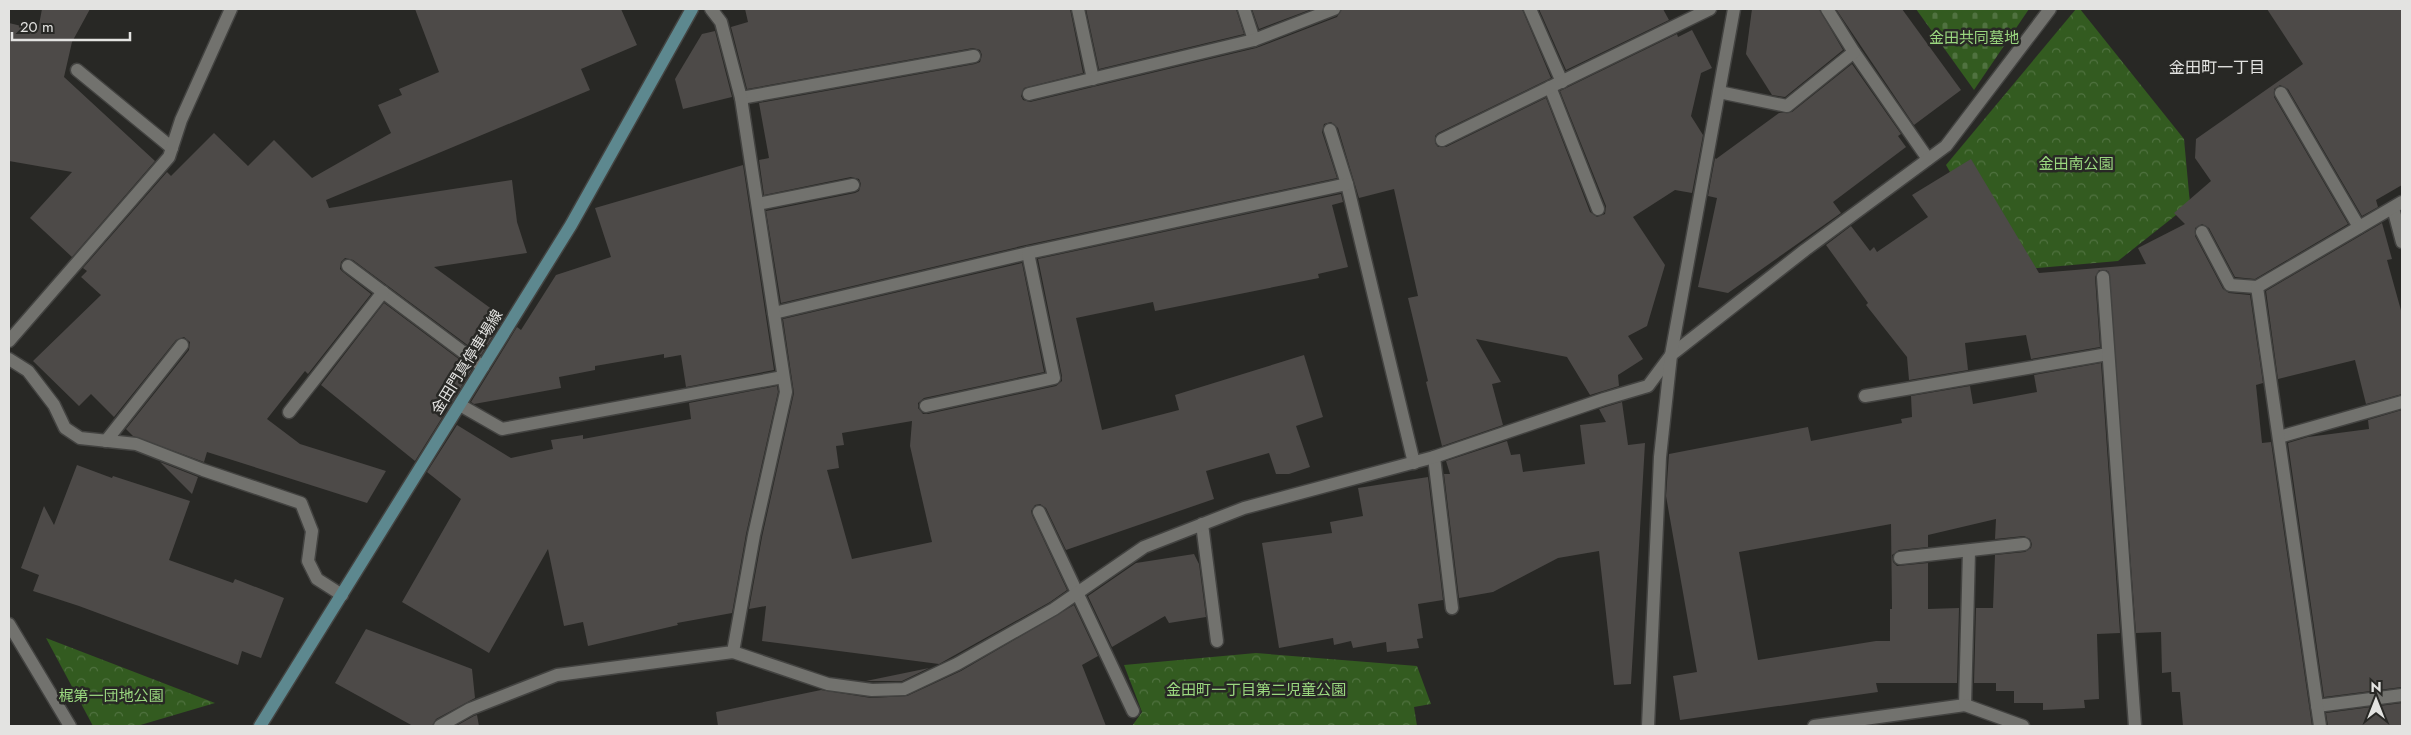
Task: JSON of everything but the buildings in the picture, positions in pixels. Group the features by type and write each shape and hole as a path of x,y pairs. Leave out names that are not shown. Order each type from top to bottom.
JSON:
{"main road":[{"name":"金田門真停車場線","path":"260,726 571,225 692,9"}],"street":[{"path":"9,341 169,157 181,120 231,9"},
{"path":"712,9 721,22 741,98 786,392 754,535 733,652"},
{"path":"1078,9 1093,78"},
{"path":"1244,9 1254,40"},
{"path":"1029,94 1254,40 1334,9"},
{"path":"1530,9 1598,209"},
{"path":"1442,140 1710,9"},
{"path":"1648,726 1660,457 1671,355 1734,9"},
{"path":"1827,9 1854,52 1928,159"},
{"path":"440,726 470,709 557,675 733,652 828,684 872,690 904,689 957,664 1054,609 1144,547 1244,508 1434,457 1604,399 1648,386 1671,355 1805,250 1946,146 2050,9"},
{"path":"1719,92 1787,106 1854,52"},
{"path":"741,98 974,56"},
{"path":"77,70 172,148"},
{"path":"2281,93 2359,227"},
{"path":"1330,130 1347,184 1414,463"},
{"path":"774,313 1028,253 1347,184"},
{"path":"758,204 853,185"},
{"path":"2202,232 2230,285 2257,287 2398,205 2402,242"},
{"path":"926,406 1054,378 1028,253"},
{"path":"348,266 483,367"},
{"path":"2103,277 2135,726"},
{"path":"2257,287 2320,726"},
{"path":"289,412 384,292"},
{"path":"106,441 182,345"},
{"path":"1865,396 2108,354"},
{"path":"9,359 28,371 54,405 65,428 80,438 136,444 203,470 301,503 312,531 308,561 317,579 342,595"},
{"path":"460,405 502,429 783,377"},
{"path":"2279,437 2402,402"},
{"path":"1434,457 1452,608"},
{"path":"1038,512 1133,711"},
{"path":"1202,524 1217,641"},
{"path":"1900,558 2024,544"},
{"path":"1965,705 1969,551"},
{"path":"9,624 70,726"},
{"path":"2317,706 2402,695"},
{"path":"1814,726 1965,705 2023,726"}],"green space":[{"name":"金田共同墓地","path":"1916,9 2029,9 1974,90"},
{"name":"金田南公園","path":"2076,9 2080,9 2184,139 2190,204 2118,261 2015,270 2000,261 1946,165"},
{"name":"梶第一団地公園","path":"46,638 215,703 137,726 93,726"},
{"name":"金田町一丁目第二児童公園","path":"1256,653 1417,666 1431,704 1414,707 1417,726 1132,726 1142,712 1124,665"}],"district":[{"name":"金田町一丁目","path":"2217,67"}]}
